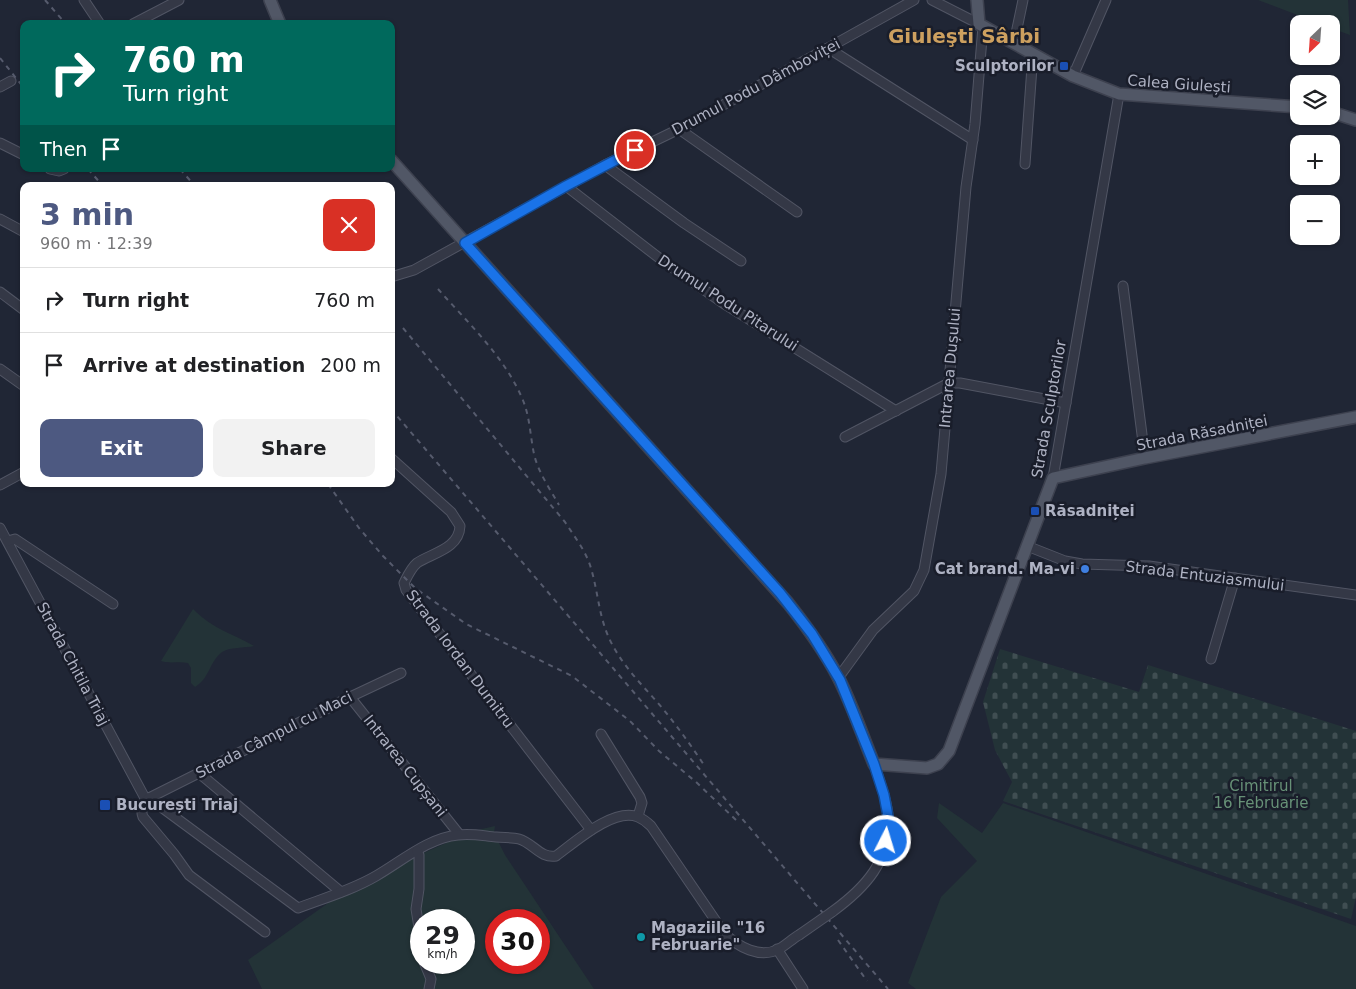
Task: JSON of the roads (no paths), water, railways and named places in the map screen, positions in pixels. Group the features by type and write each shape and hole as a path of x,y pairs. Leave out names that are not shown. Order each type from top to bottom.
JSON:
{"main road":[{"path":"270,0 278,20"},
{"path":"977,0 981,25"},
{"name":"Calea Giulești","path":"981,25 1073,76 1119,94 1290,106"},
{"path":"1340,115 1356,120"},
{"path":"395,164 788,603 812,634 840,680 874,764"},
{"name":"Strada Răsadniței","path":"1053,478 1356,417"},
{"name":"Strada Sculptorilor","path":"874,764 927,768 938,764 949,751 1053,478"}],"street":[{"path":"84,0 97,20"},
{"path":"149,20 179,0"},
{"name":"Drumul Podu Dâmboviței","path":"395,276 414,270 465,243 566,186 679,129 914,0"},
{"path":"932,0 981,25"},
{"path":"1014,43 1023,0"},
{"path":"1073,76 1106,0"},
{"name":"Intrarea Dușului","path":"840,680 841,674 873,630 914,591 924,570 941,474 966,187 973,140 981,25"},
{"path":"828,48 973,140"},
{"path":"1025,164 1033,53"},
{"path":"0,87 11,81"},
{"name":"Strada Sculptorilor","path":"1053,478 1119,94"},
{"path":"679,129 797,212"},
{"path":"0,143 20,153"},
{"path":"605,165 684,223 741,261"},
{"name":"Drumul Podu Pitarului","path":"566,186 663,261 723,303 896,411"},
{"path":"0,219 20,230"},
{"path":"1123,286 1145,458"},
{"path":"0,292 20,307"},
{"path":"0,369 20,383"},
{"path":"845,437 949,383 960,383 1066,403"},
{"name":"Strada Iordan Dumitru","path":"395,462 451,512 460,526 457,537 449,546 414,567 404,583 406,590 592,830"},
{"path":"0,485 20,474"},
{"name":"Strada Chitila Triaj","path":"0,528 148,799"},
{"path":"8,541 15,539 113,604"},
{"name":"Strada Entuziasmului","path":"1026,546 1065,561 1082,564 1148,566 1356,595"},
{"path":"1212,659 1235,578"},
{"name":"Strada Câmpul cu Maci","path":"148,799 401,673"},
{"name":"Intrarea Cupșani","path":"350,697 459,834"},
{"path":"601,734 640,797 642,803 638,816"},
{"path":"265,932 189,875 143,817 142,809 148,799 298,908 341,892 375,876 417,851 446,837 459,834 518,839 541,853 552,857 592,830 617,817 638,816 651,826 730,939 742,947 757,952 766,952 778,950 854,896 868,881 881,860 886,841 888,816 874,764"},
{"path":"199,773 341,892"},
{"path":"416,909 419,889 419,855 417,851"},
{"path":"778,950 803,989"},
{"path":"428,974 430,979 429,989"}],"railway":[{"path":"45,0 62,20"},
{"path":"0,58 20,83"},
{"path":"91,172 99,182"},
{"path":"183,172 191,182"},
{"path":"438,289 484,340 514,383 527,412 538,467 559,505"},
{"path":"403,328 565,522 588,559 604,626 613,646 628,669 670,718 704,765"},
{"path":"395,414 888,989"},
{"path":"330,487 359,528 383,556 415,588 466,624 572,676 630,721 659,751 696,782 736,820"},
{"path":"838,940 867,981"}],"place":[{"name":"Sculptorilor","path":"1064,66"},
{"name":"Răsadniței","path":"1035,511"},
{"name":"Cat brand. Ma-vi","path":"1085,569"},
{"name":"București Triaj","path":"105,805"},
{"name":"Magaziile \"16 Februarie\"","path":"641,937"}],"district":[{"name":"Giuleşti Sârbi","path":"964,36"}],"park label":[{"name":"Cimitirul 16 Februarie","path":"1261,794"}]}
